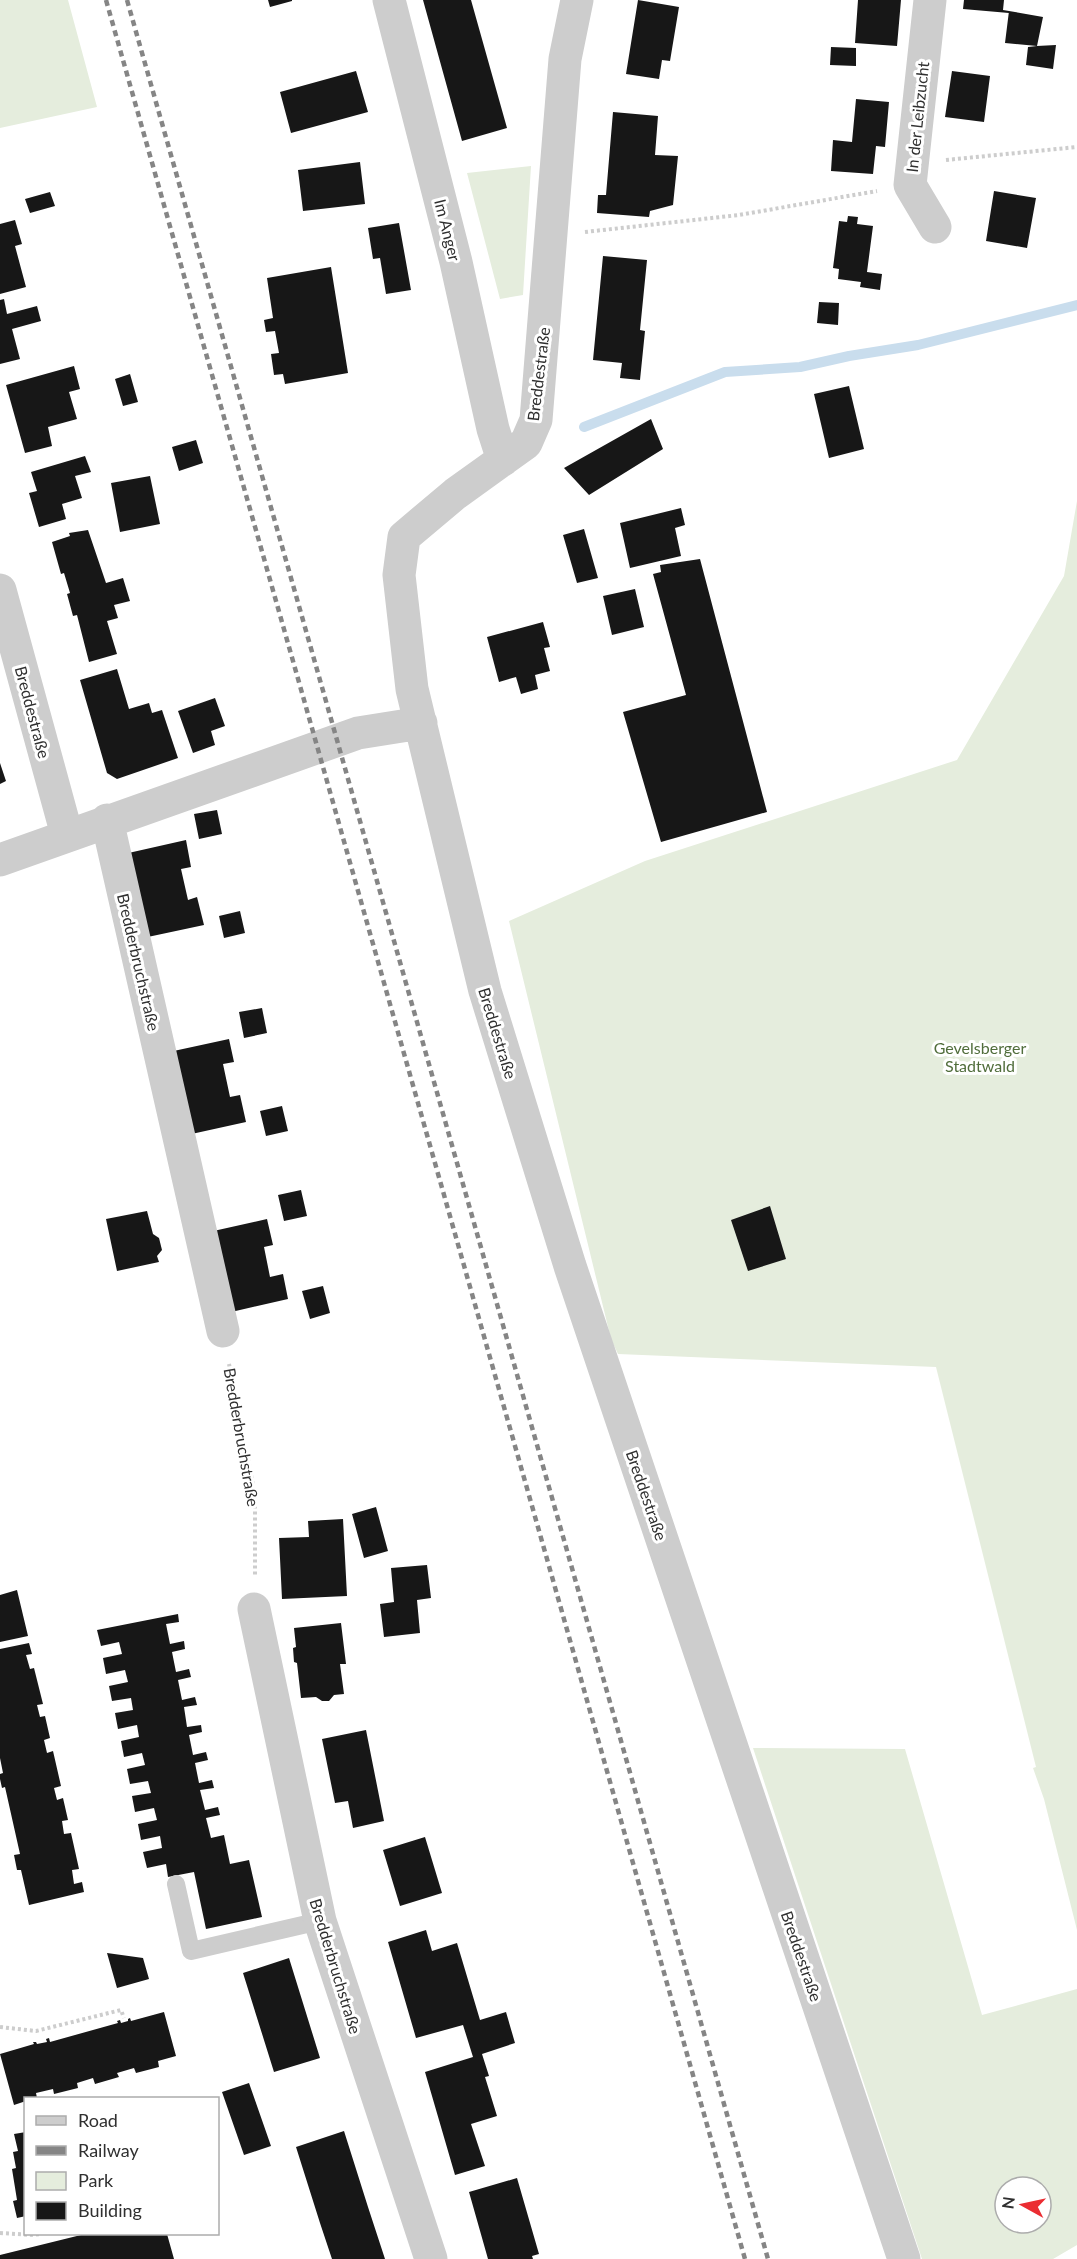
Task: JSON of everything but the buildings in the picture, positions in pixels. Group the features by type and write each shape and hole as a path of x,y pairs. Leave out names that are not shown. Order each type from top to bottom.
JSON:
{"street":[{"name":"Im Anger","path":"389,0 456,262 493,429 503,460"},
{"name":"Breddestraße","path":"577,0 565,59 536,420 526,443 455,494 404,537 399,575 412,689 485,991 570,1266 904,2259"},
{"name":"In der Leibzucht","path":"930,0 910,185 935,227"},
{"name":"Breddestraße","path":"0,590 67,836"},
{"path":"0,860 107,820 358,733 421,723"},
{"name":"Bredderbruchstraße","path":"107,820 222,1331"},
{"name":"Bredderbruchstraße","path":"254,1609 320,1921 430,2259"}],"lane":[{"path":"176,1884 191,1951 320,1921"}],"path":[{"path":"552,234 615,230 739,215 910,185 933,162 1077,147"},
{"name":"Bredderbruchstraße","path":"222,1331 255,1494 254,1609"},
{"path":"0,2027 36,2031 121,2010 124,2018"},
{"path":"0,2233 24,2234"}],"green space":[{"path":"0,0 68,0 97,107 0,128"},
{"path":"531,166 523,295 500,299 467,173"},
{"name":"Gevelsberger Stadtwald","path":"1077,501 1077,1930 1044,1799 1033,1768 1036,1767 936,1367 618,1354 611,1339 509,921 645,861 957,760 1064,576"},
{"path":"753,1748 905,1749 982,2015 1077,1989 1077,2245 1053,2259 922,2259"}],"waterway":[{"path":"584,427 725,372 800,367 849,356 918,345 1077,305"}],"railway":[{"path":"106,0 745,2259"},
{"path":"127,0 768,2259"}]}
